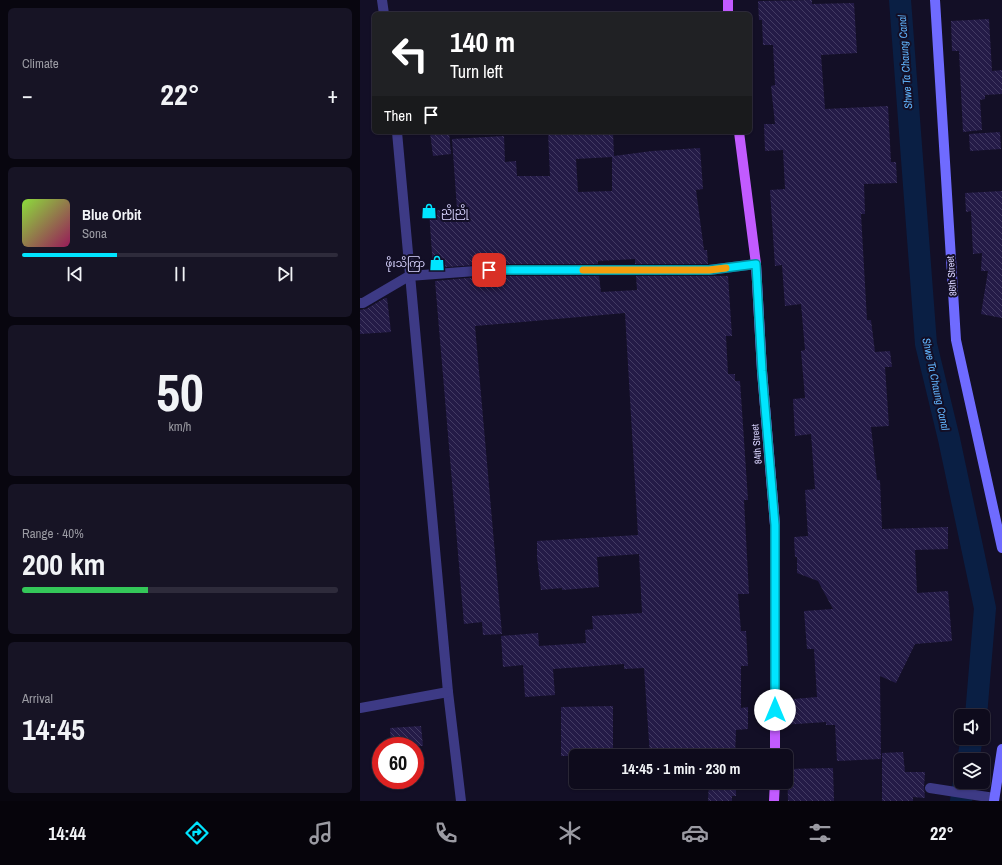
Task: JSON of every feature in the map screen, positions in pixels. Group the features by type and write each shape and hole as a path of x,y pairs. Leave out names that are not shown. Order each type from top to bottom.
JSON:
{"main road":[{"path":"728,0 728,12"},
{"name":"86th Street","path":"935,0 956,340 1002,548"},
{"name":"84th Street","path":"739,134 756,264 762,371 775,525 775,749"},
{"path":"994,799 1002,749"},
{"path":"774,789 774,801"}],"street":[{"path":"382,0 384,12"},
{"path":"397,134 448,692 461,801"},
{"path":"360,303 363,303 409,276 489,270 709,270 756,264"},
{"path":"360,708 448,692"},
{"path":"930,788 974,794 994,799"}],"building":[{"path":"812,0 812,4 854,3 857,53 821,55 825,109 888,106 891,162 896,162 897,183 864,184 865,214 861,214 867,320 871,320 875,352 890,351 892,367 885,367 889,426 871,427 877,480 880,480 882,529 948,527 948,549 915,550 917,593 948,591 952,641 915,644 896,683 880,676 881,759 837,761 835,725 826,725 826,722 782,725 782,700 817,697 814,649 807,649 804,611 833,609 818,581 797,573 797,557 795,557 794,537 808,536 805,490 815,489 811,434 795,436 793,399 805,398 801,351 805,350 801,304 785,306 782,265 775,266 770,190 785,189 783,150 765,151 764,124 775,124 771,86 775,85 773,45 763,45 762,20 759,20 758,1"},
{"path":"989,19 992,71 1002,70 1002,94 985,95 985,99 980,100 982,130 963,132 959,51 952,51 951,21"},
{"path":"1000,132 1001,149 970,151 969,134"},
{"path":"430,134 449,134 451,154 433,156"},
{"path":"548,134 613,134 614,156 652,151 700,148 703,189 696,190 704,250 707,250 708,264 635,264 635,259 598,261 598,264 489,264 433,268 429,211 457,209 452,139 504,136 505,162 516,161 517,176 550,176","holes":["612,157 612,191 578,192 576,159"]},
{"path":"1002,191 1002,318 981,314 988,271 981,271 982,253 973,254 971,211 966,212 965,193"},
{"path":"489,276 599,276 601,292 637,290 636,276 728,276 732,336 726,336 728,374 735,374 735,381 740,381 748,500 744,500 749,594 738,594 741,631 746,631 748,666 741,666 741,708 748,707 748,729 736,730 735,749 650,749 644,668 624,669 624,664 553,669 555,695 525,697 523,665 503,667 501,636 538,633 539,646 586,643 585,630 593,629 592,616 642,613 639,554 597,557 599,587 562,590 562,588 541,590 537,557 537,541 638,535 625,313 475,326 502,634 483,635 482,622 464,624 435,281"},
{"path":"387,298 391,332 360,334 360,310 366,309"},
{"path":"613,706 613,749 569,749 569,756 561,756 561,707"},
{"path":"421,726 422,737 390,737 390,728"},
{"path":"903,752 905,772 925,772 925,798 913,797 913,801 882,801 882,753"},
{"path":"833,768 834,801 788,801 788,789 793,789 793,769"},
{"path":"709,789 736,789 736,796 732,796 732,801 708,801"}],"waterway":[{"name":"Shwe Ta Chaung Canal","path":"900,0 926,344 949,439 985,608 977,709"},
{"name":"Shwe Ta Chaung Canal","path":"969,753 971,745"},
{"name":"Shwe Ta Chaung Canal","path":"961,801 963,789"}],"slow traffic":[{"path":"583,270 709,270 726,268"}],"place":[{"name":"ညိုညို","path":"429,211"},
{"name":"ဖိုးသိကြာ","path":"437,263"}],"route":[{"path":"489,270 709,270 756,264 762,371 775,525 775,710"}]}
